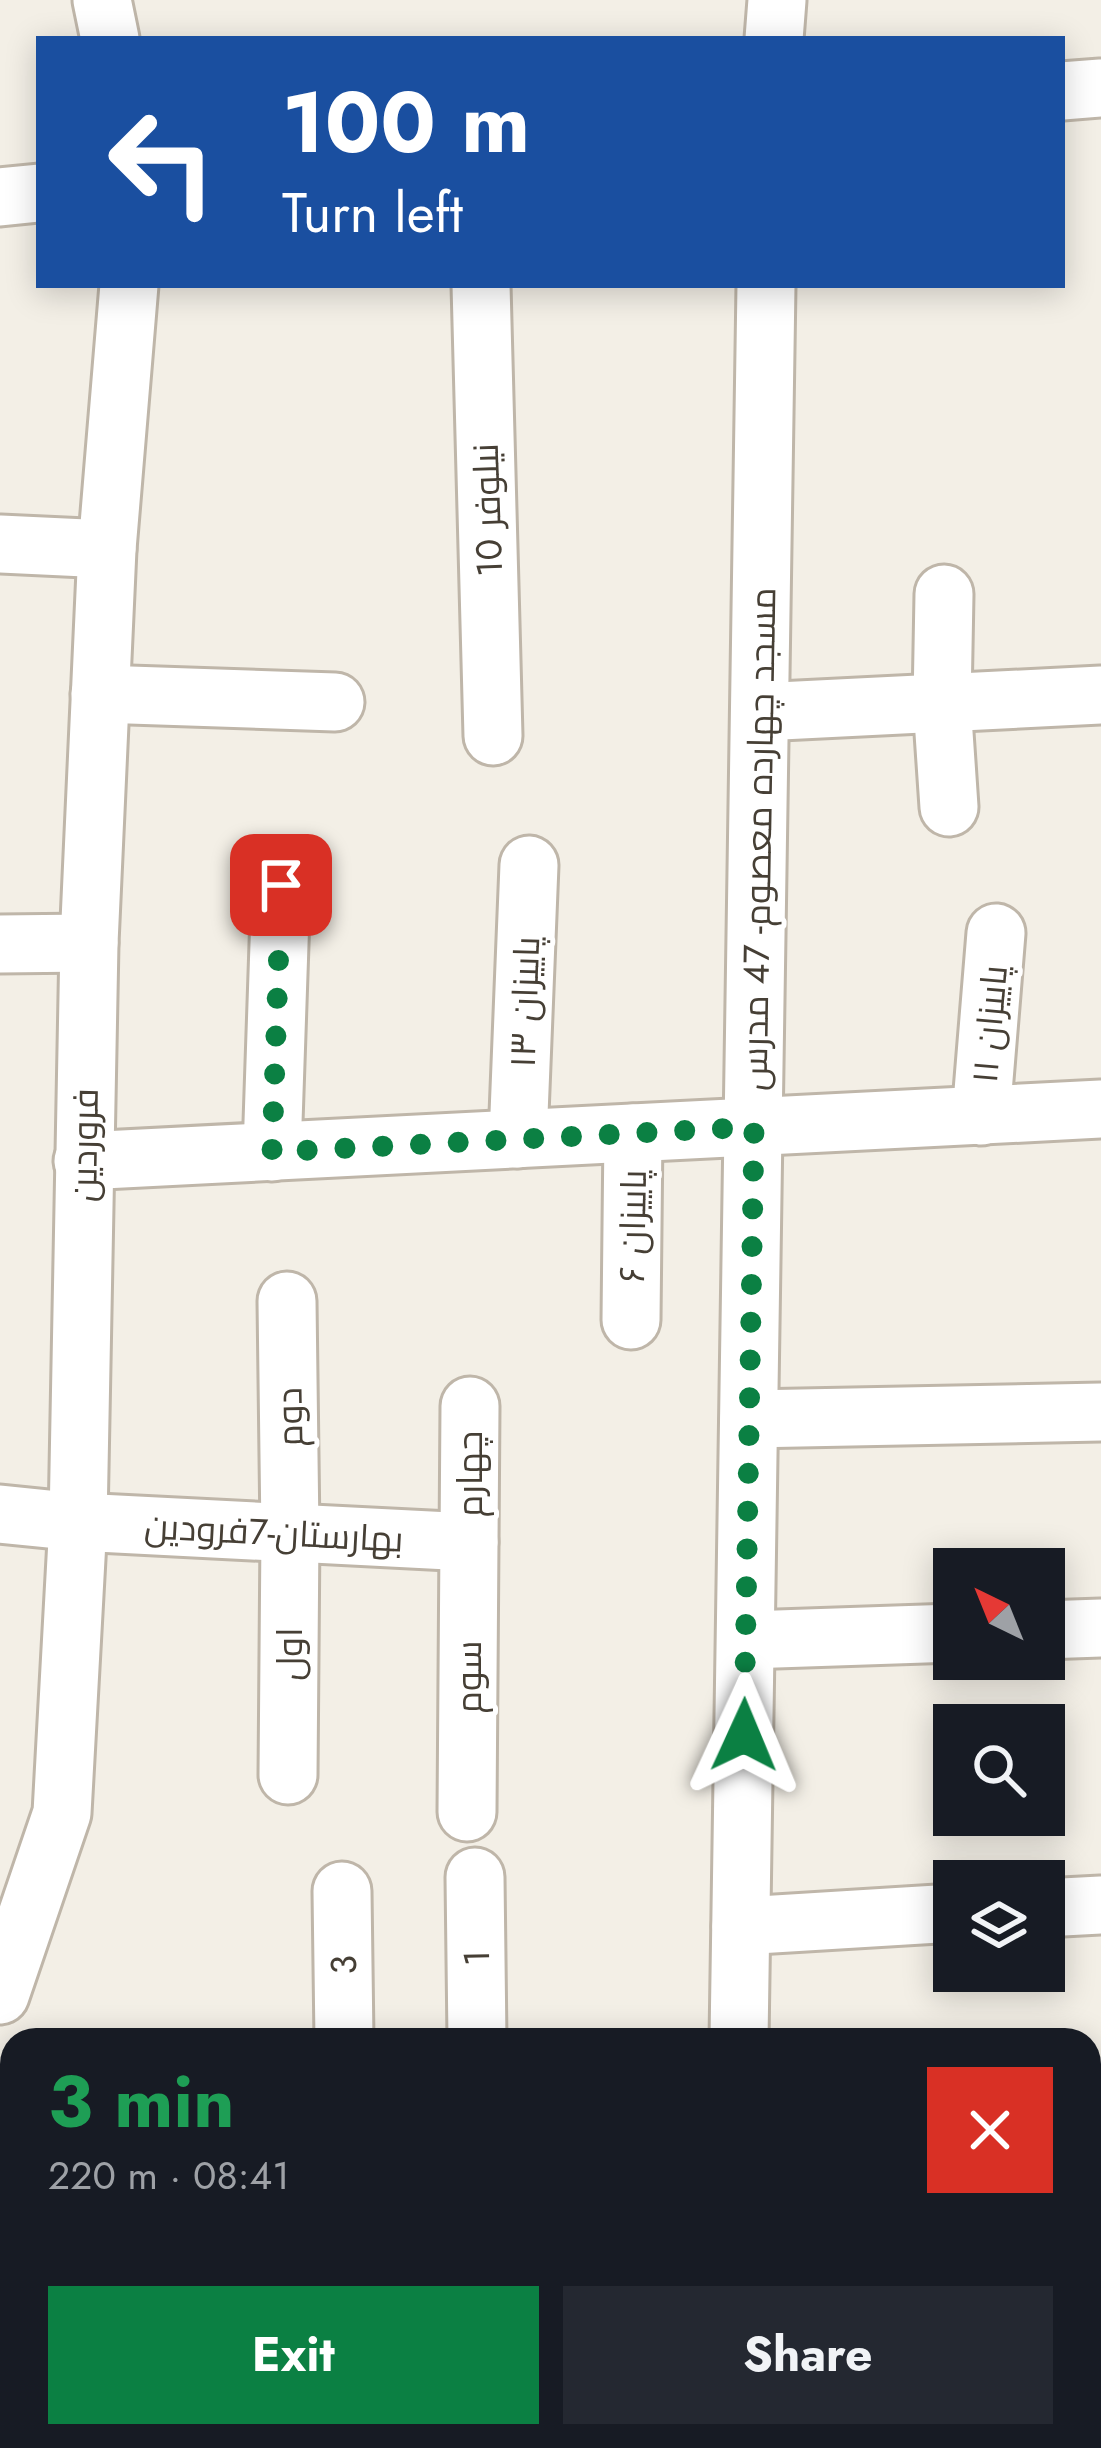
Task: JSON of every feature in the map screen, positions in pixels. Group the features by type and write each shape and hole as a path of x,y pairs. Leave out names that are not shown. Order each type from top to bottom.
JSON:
{"street":[{"path":"102,0 109,36"},
{"path":"774,36 777,0"},
{"path":"1065,91 1101,88"},
{"path":"0,197 36,193"},
{"name":"فروردین","path":"0,1995 62,1813 78,1522 88,943 107,549 129,288"},
{"name":"نیلوفر 10","path":"481,288 494,736"},
{"name":"مسجد چهارده معصوم- 47 مدرس","path":"739,2028 766,288"},
{"path":"0,544 107,549"},
{"path":"944,594 942,703 949,807"},
{"path":"100,694 335,702"},
{"path":"760,712 1101,695"},
{"name":"پاییزان ۱۳","path":"518,1139 529,865"},
{"path":"272,1152 281,885"},
{"name":"پاییزان ۱۱","path":"981,1116 996,933"},
{"path":"0,944 88,943"},
{"path":"83,1161 1101,1109"},
{"name":"پاییزان ۶","path":"631,1319 633,1133"},
{"name":"دوم","path":"287,1301 290,1533"},
{"name":"چهارم","path":"469,1543 470,1406"},
{"path":"749,1419 1101,1412"},
{"name":"بهارستان-7فرودین","path":"0,1514 469,1543"},
{"name":"اول","path":"288,1775 290,1533"},
{"name":"سوم","path":"467,1812 469,1543"},
{"path":"1065,1629 1101,1628"},
{"path":"746,1640 933,1634"},
{"name":"1","path":"475,1877 477,2028"},
{"name":"3","path":"342,1891 344,2028"},
{"path":"1065,1907 1101,1905"},
{"path":"741,1926 933,1914"}],"route":[{"path":"281,885 272,1152 754,1127 744,1735"}]}
